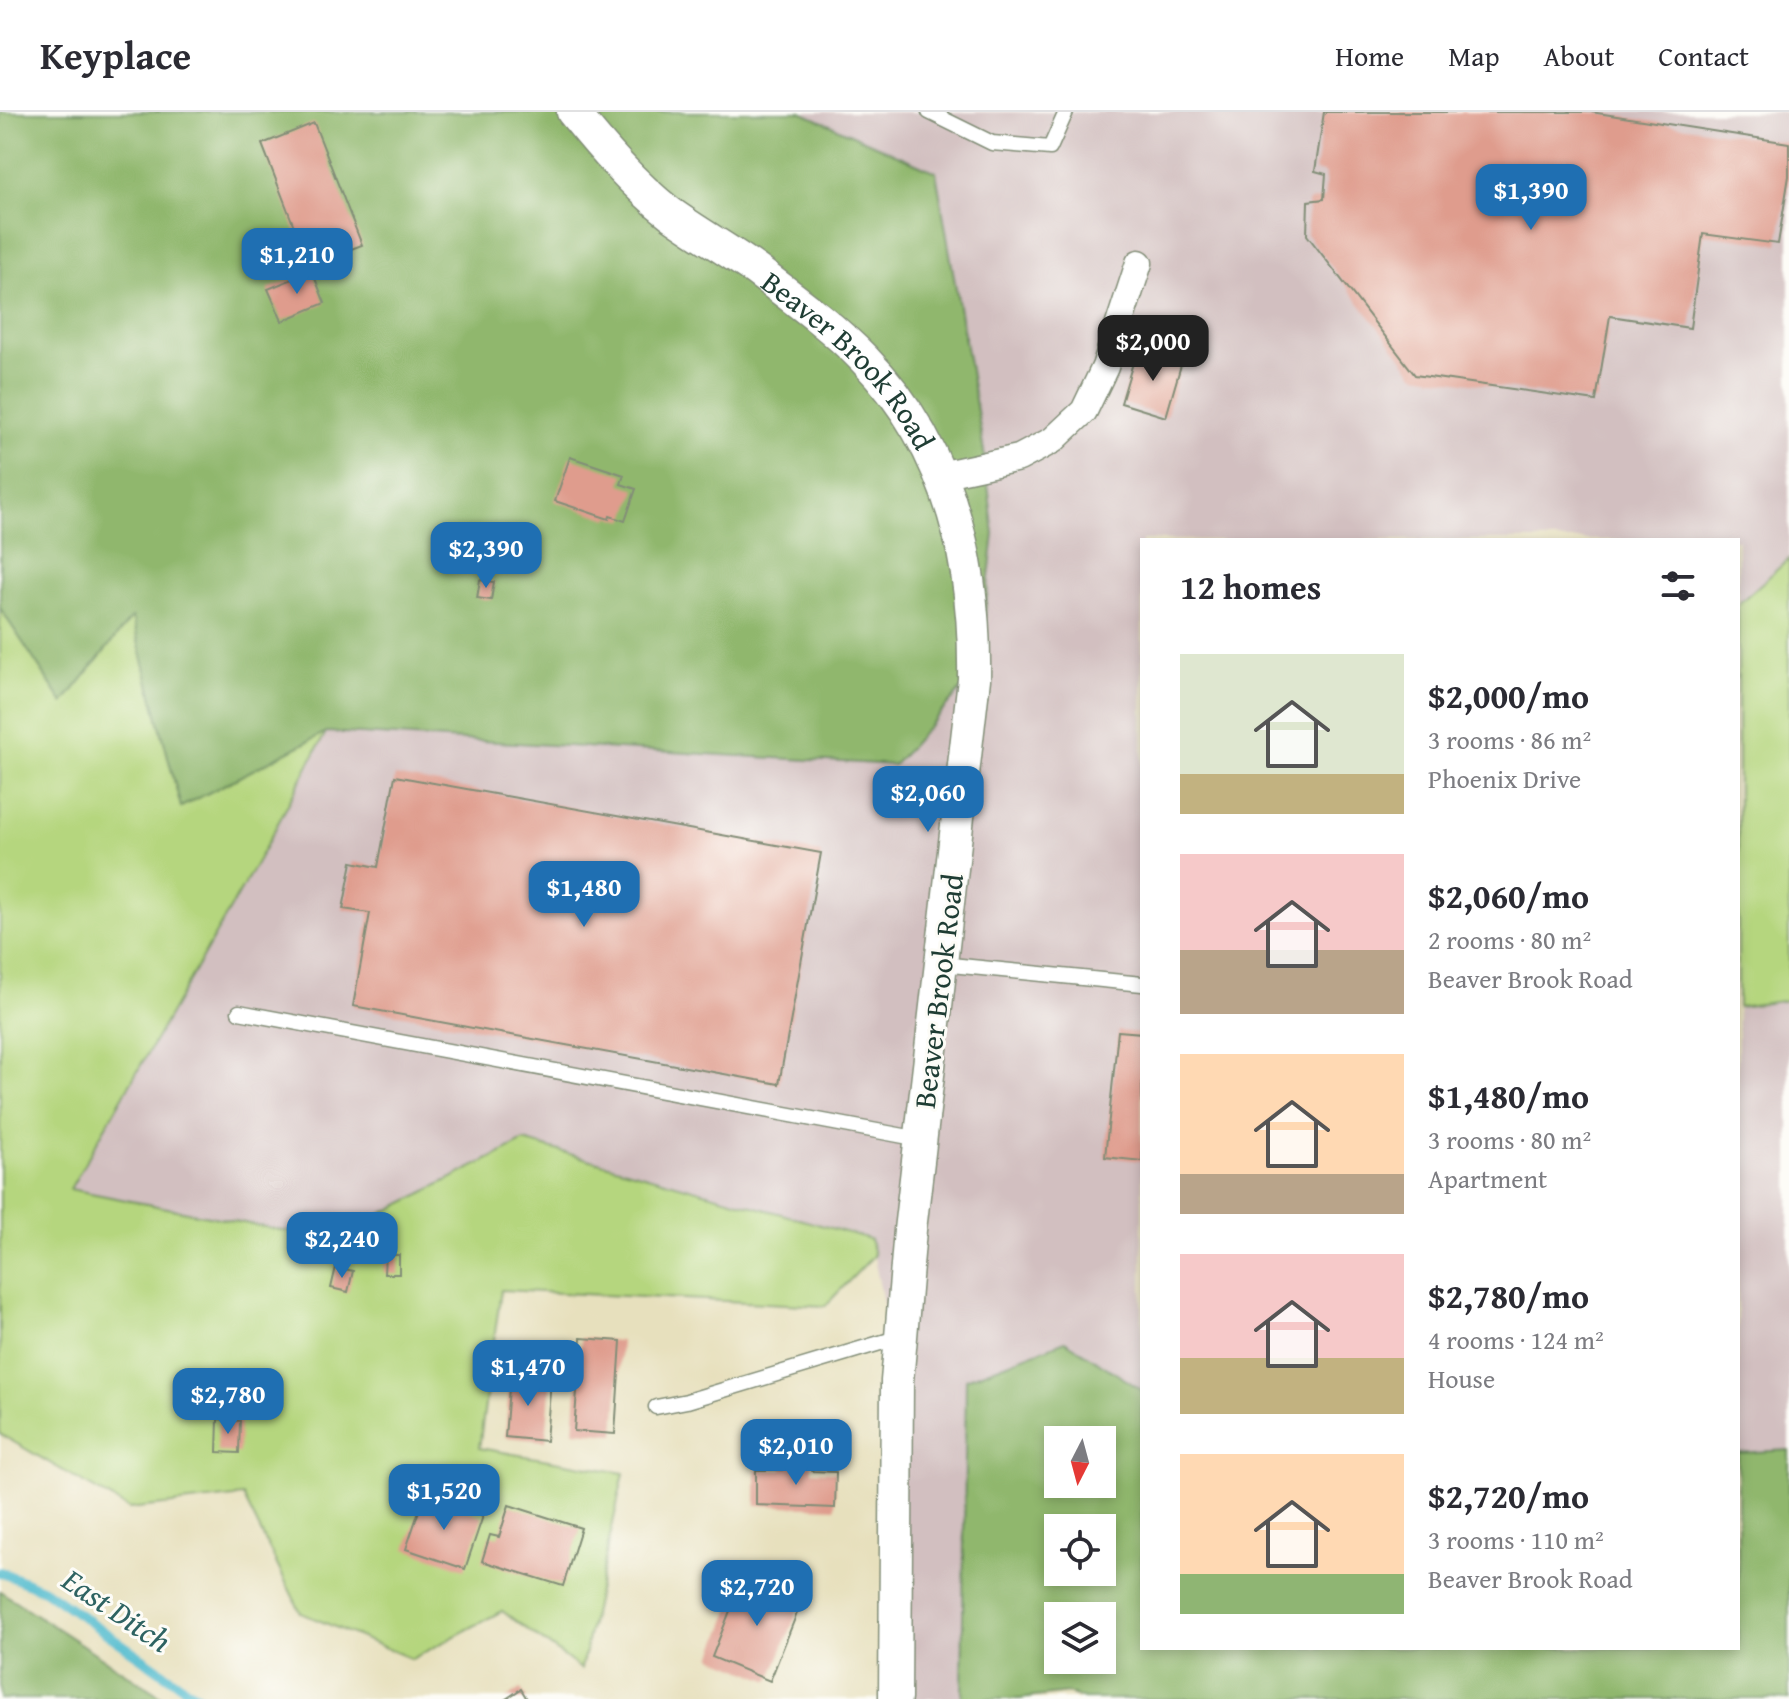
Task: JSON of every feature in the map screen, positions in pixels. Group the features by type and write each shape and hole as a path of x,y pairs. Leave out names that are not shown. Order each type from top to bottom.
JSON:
{"street":[{"name":"Beaver Brook Road","path":"573,112 606,154 669,212 753,268 812,313 864,359 920,433 956,518 967,563 975,632 974,679 920,1139 897,1381 895,1699"},
{"path":"940,475 1019,458 1053,440 1084,411 1105,367 1139,263"}],"lane":[{"path":"929,112 992,143 1050,148 1066,112"},
{"path":"941,964 1140,984"},
{"path":"239,1012 920,1139"},
{"path":"656,1407 687,1401 901,1337"}],"shaded area":[{"path":"801,112 1789,112 1789,559 1740,602 1740,538 1140,538 1140,1389 1065,1341 966,1379 962,1699 893,1699 897,1372 870,1238 524,1141 331,1240 70,1189 266,846 326,732 894,765 978,671 994,534 984,452 936,173"},
{"path":"1789,1000 1789,1450 1740,1453 1740,1007"}],"green space":[{"path":"0,112 801,112 936,172 984,452 994,534 978,671 894,765 326,732 181,807 132,617 63,703 0,608"},
{"path":"1789,559 1789,1000 1740,1007 1740,602"},
{"path":"0,608 63,703 132,616 181,807 326,732 266,846 70,1189 331,1240 524,1141 870,1239 874,1255 825,1306 501,1290 479,1448 624,1473 581,1669 502,1611 412,1659 301,1613 243,1496 129,1509 0,1434"},
{"path":"1065,1341 1140,1389 1140,1650 1740,1650 1740,1453 1789,1450 1789,1699 1084,1699 1068,1693 1019,1699 962,1699 966,1379"},
{"path":"0,1591 165,1699 0,1699"}],"building":[{"path":"1324,112 1591,112 1789,143 1789,176 1778,244 1703,234 1690,328 1610,316 1596,401 1415,375 1307,235 1308,201 1324,199 1326,174 1315,171"},
{"path":"314,123 362,245 309,265 262,144"},
{"path":"312,271 325,303 282,321 268,289"},
{"path":"1158,351 1183,358 1166,417 1121,403 1135,356 1155,362"},
{"path":"570,457 624,475 621,484 636,489 625,521 610,516 609,519 555,501"},
{"path":"480,580 494,582 491,600 477,598"},
{"path":"395,776 821,853 779,1084 353,1006 370,913 343,909 352,862 378,867"},
{"path":"1118,1031 1140,1033 1140,1161 1105,1157"},
{"path":"385,1255 399,1255 399,1274 384,1274"},
{"path":"336,1267 353,1271 348,1292 331,1288"},
{"path":"581,1338 621,1341 615,1434 574,1431"},
{"path":"510,1376 551,1379 546,1441 505,1437"},
{"path":"218,1419 240,1421 239,1453 217,1452"},
{"path":"782,1461 812,1462 812,1471 836,1472 835,1508 756,1505 756,1470 782,1470"},
{"path":"424,1496 483,1516 465,1569 406,1549"},
{"path":"509,1505 581,1528 563,1586 482,1561 490,1535 499,1537"},
{"path":"744,1575 803,1598 770,1681 712,1657"},
{"path":"521,1689 527,1699 506,1699"}],"waterway":[{"name":"East Ditch","path":"0,1572 44,1590 201,1699"}]}
